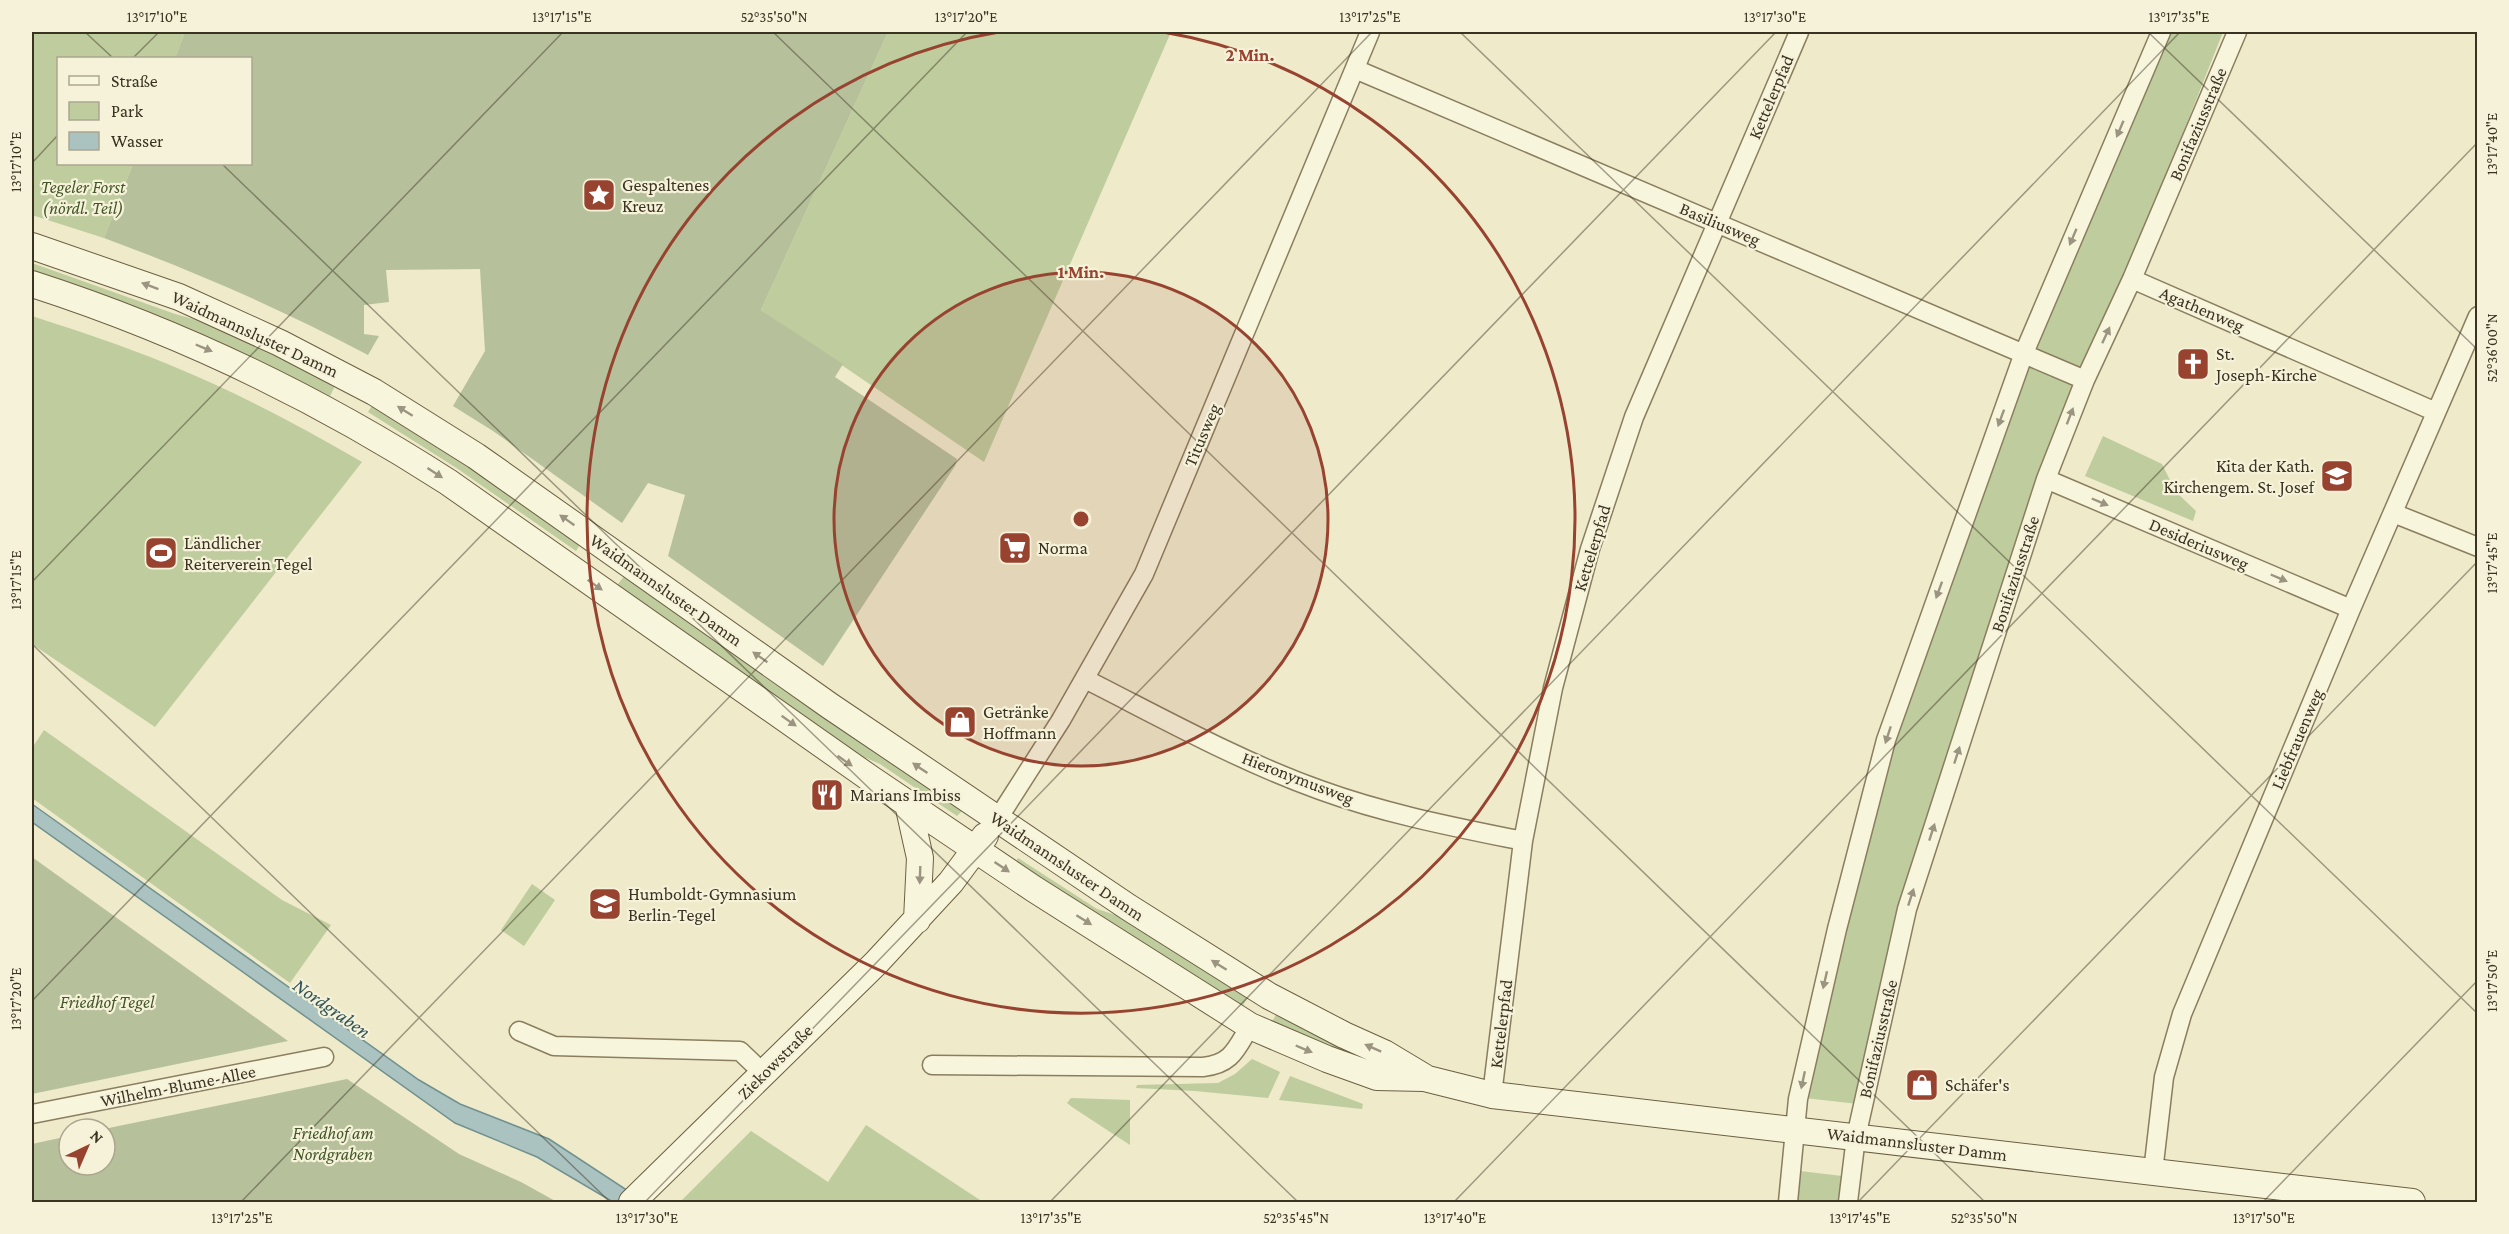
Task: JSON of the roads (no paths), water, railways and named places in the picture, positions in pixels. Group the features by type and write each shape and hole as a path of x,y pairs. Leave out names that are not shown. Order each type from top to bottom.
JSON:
{"main road":[{"name":"Waidmannsluster Damm","path":"32,246 178,297 280,343 374,392 476,456 830,706 1128,908 1269,996 1384,1053 1424,1077"},
{"name":"Waidmannsluster Damm","path":"32,284 154,327 225,357 310,400 394,447 448,482 908,804 976,849 1250,1026 1327,1059 1377,1077 1424,1077 1492,1095 2412,1203"},
{"path":"908,804 920,858 917,920"},
{"name":"Ziekowstraße","path":"640,1195 917,920 997,820"},
{"path":"1250,1026 1269,996"}],"street":[{"name":"Titusweg","path":"997,820 1085,679 1144,574 1370,32"},
{"name":"Kettelerpfad","path":"1492,1095 1523,841 1553,688 1590,549 1634,417 1799,32"},
{"path":"1788,1203 1798,1099 1837,929 1886,740 2024,353 2161,32"},
{"name":"Bonifaziusstraße","path":"1848,1203 1856,1137 1907,909 2046,479 2085,380 2132,279 2237,32"},
{"name":"Basiliusweg","path":"1355,69 2085,380"},
{"name":"Agathenweg","path":"2132,279 2436,412"},
{"name":"Liebfrauenweg","path":"2153,1172 2164,1077 2182,1014 2351,609 2478,316"},
{"name":"Desideriusweg","path":"2046,479 2351,609"},
{"path":"2393,513 2478,547"},
{"name":"Hieronymusweg","path":"1085,679 1263,768 1321,791 1423,821 1523,841"},
{"path":"932,1065 1219,1065 1232,1055 1250,1026"},
{"path":"519,1031 554,1046 741,1052 763,1073"},
{"name":"Wilhelm-Blume-Allee","path":"32,1114 324,1058"}],"water":[{"path":"32,804 419,1080 460,1104 549,1139 645,1202 613,1202 537,1157 455,1123 32,822"}],"place":[{"name":"Gespaltenes Kreuz","path":"599,195"},
{"name":"St. Joseph-Kirche","path":"2193,364"},
{"name":"Kita der Kath. Kirchengem. St. Josef","path":"2337,476"},
{"name":"Norma","path":"1015,548"},
{"name":"Ländlicher Reiterverein Tegel","path":"161,553"},
{"name":"Getränke Hoffmann","path":"960,722"},
{"name":"Marians Imbiss","path":"827,795"},
{"name":"Humboldt-Gymnasium Berlin-Tegel","path":"605,904"},
{"name":"Schäfer's","path":"1922,1085"}],"park label":[{"name":"Tegeler Forst (nördl. Teil)","path":"83,198"},
{"name":"Friedhof Tegel","path":"107,1002"},
{"name":"Friedhof am Nordgraben","path":"333,1143"}],"water label":[{"name":"Nordgraben","path":"332,1008"}]}
